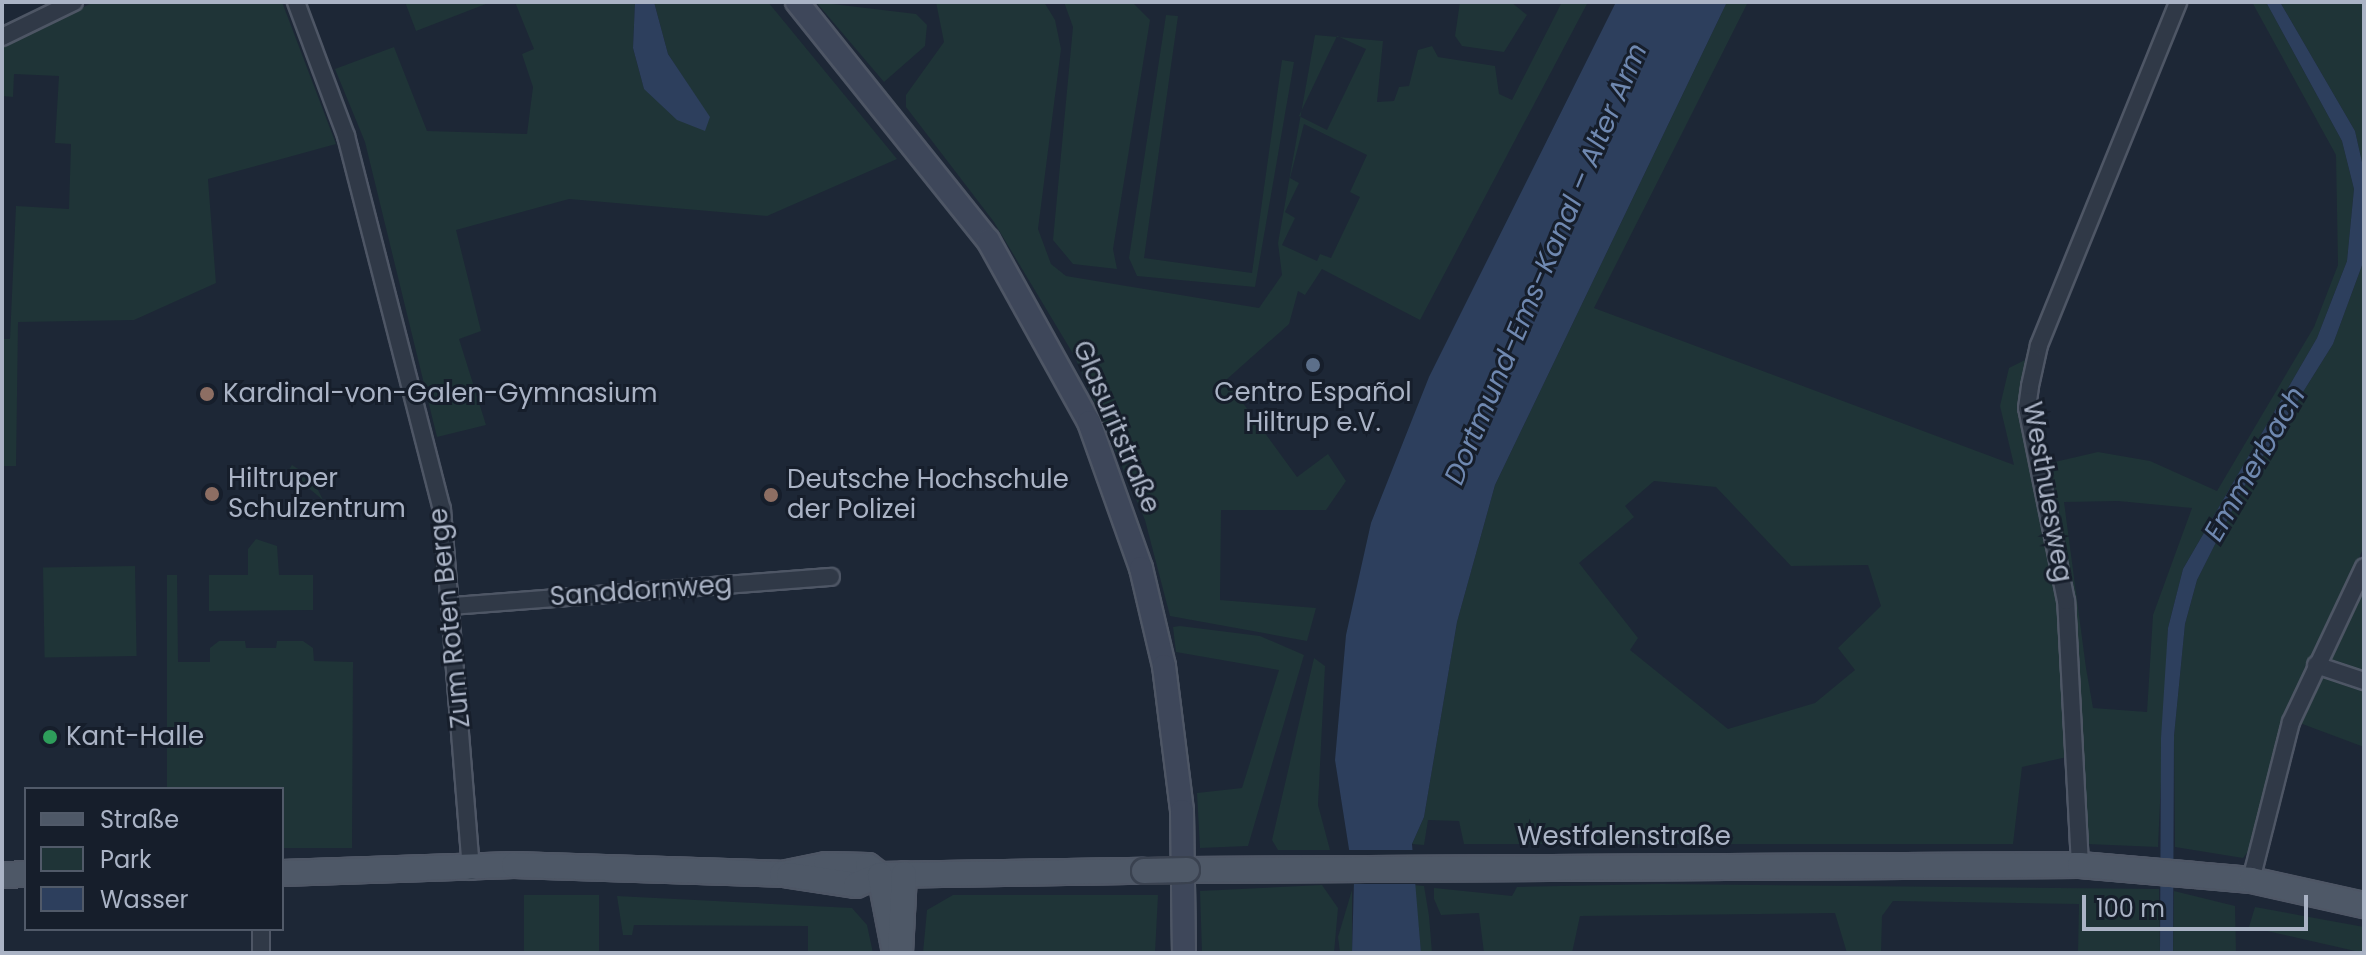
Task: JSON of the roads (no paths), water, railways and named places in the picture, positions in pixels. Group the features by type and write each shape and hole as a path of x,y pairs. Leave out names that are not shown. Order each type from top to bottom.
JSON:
{"main road":[{"name":"Glasuritstraße","path":"797,2 988,240 1089,422 1141,568 1164,666 1182,811 1184,953"},
{"name":"Westfalenstraße","path":"284,873 471,871 491,878 560,870 782,874 845,885 892,874 1338,866 2080,865 2201,873 2251,880 2364,905"},
{"path":"2,875 24,874"},
{"path":"892,874 898,953"}],"street":[{"path":"2,37 74,2"},
{"name":"Zum Roten Berge","path":"296,2 357,174 442,509 471,871"},
{"name":"Westhuesweg","path":"2080,865 2066,601 2027,408 2039,345 2178,2"},
{"path":"2251,880 2284,746 2316,665 2364,567"},
{"name":"Sanddornweg","path":"452,606 831,577"},
{"path":"2316,665 2364,681"},
{"path":"261,931 261,953"}],"water":[{"path":"635,2 654,2 668,54 710,117 705,131 677,120 644,89 633,48"},
{"name":"Dortmund-Ems-Kanal – Alter Arm","path":"1616,2 1727,2 1495,485 1457,622 1424,817 1412,844 1421,953 1352,953 1354,881 1335,760 1346,635 1371,523 1429,377"},
{"name":"Emmerbach","path":"2266,2 2280,2 2355,131 2364,171 2364,260 2333,344 2245,485 2197,580 2185,624 2174,736 2173,953 2160,953 2161,738 2168,628 2183,569 2317,338 2347,261 2354,189 2342,141"}],"place":[{"name":"Centro Español Hiltrup e.V.","path":"1313,365"},
{"name":"Kardinal-von-Galen-Gymnasium","path":"207,394"},
{"name":"Hiltruper Schulzentrum","path":"212,494"},
{"name":"Deutsche Hochschule der Polizei","path":"771,495"},
{"name":"Kant-Halle","path":"50,737"}]}
